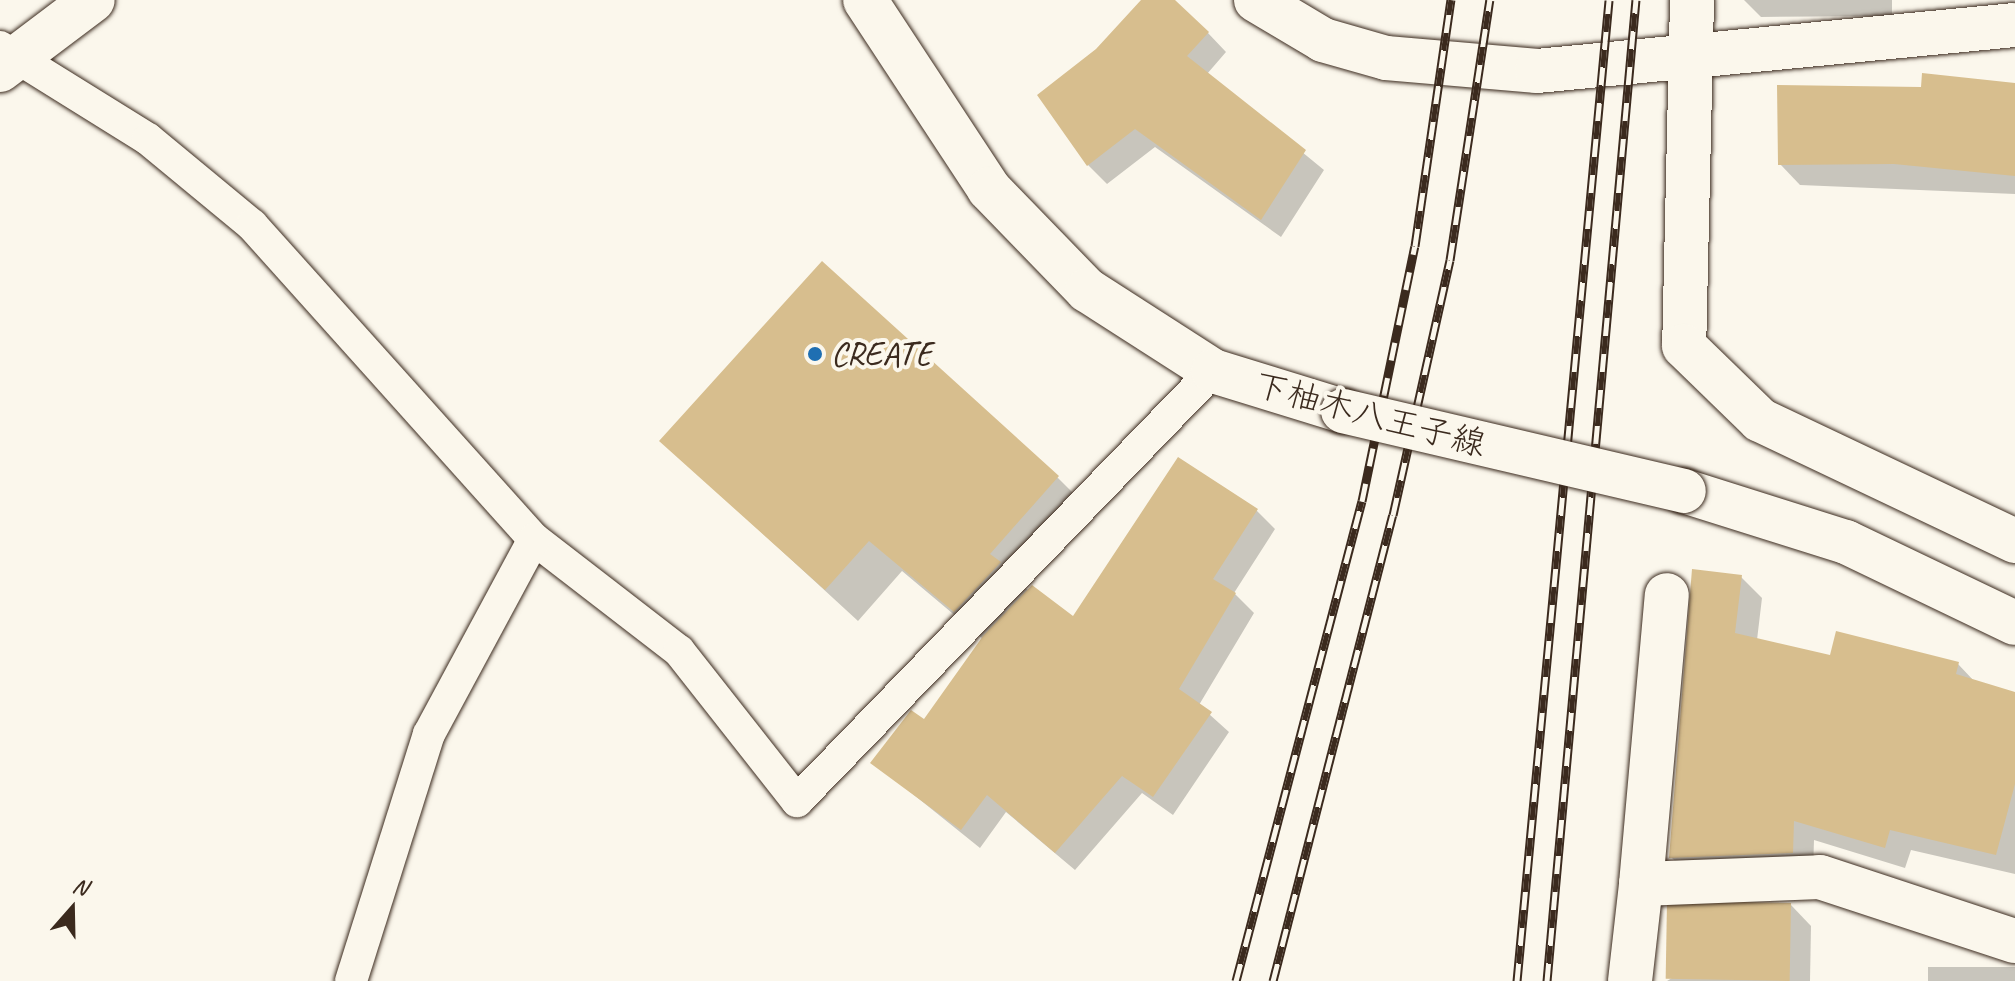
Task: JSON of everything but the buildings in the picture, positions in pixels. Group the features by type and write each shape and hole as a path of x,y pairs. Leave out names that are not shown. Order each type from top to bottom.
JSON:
{"street":[{"path":"4,59 93,0"},
{"name":"下柚木八王子線","path":"865,0 943,124 1036,244 1148,335 1213,371 1343,411 1684,491 1846,542 2015,623"},
{"path":"1256,0 1323,40 1442,67 1537,71 2015,25"},
{"path":"1692,0 1686,58 1684,346 1760,420 2015,541"},
{"path":"1630,981 1667,595"},
{"path":"1641,884 1820,877 2015,941"}],"lane":[{"path":"4,59 148,139 252,225 534,539 679,651 797,801 1213,371"},
{"path":"351,981 429,734 534,539"}],"railway":[{"path":"1236,981 1362,501 1415,246 1451,0"},
{"path":"1273,981 1393,515 1450,260 1490,0"},
{"path":"1517,981 1609,0"},
{"path":"1547,981 1636,0"}],"place":[{"name":"CREATE","path":"815,354"}]}
